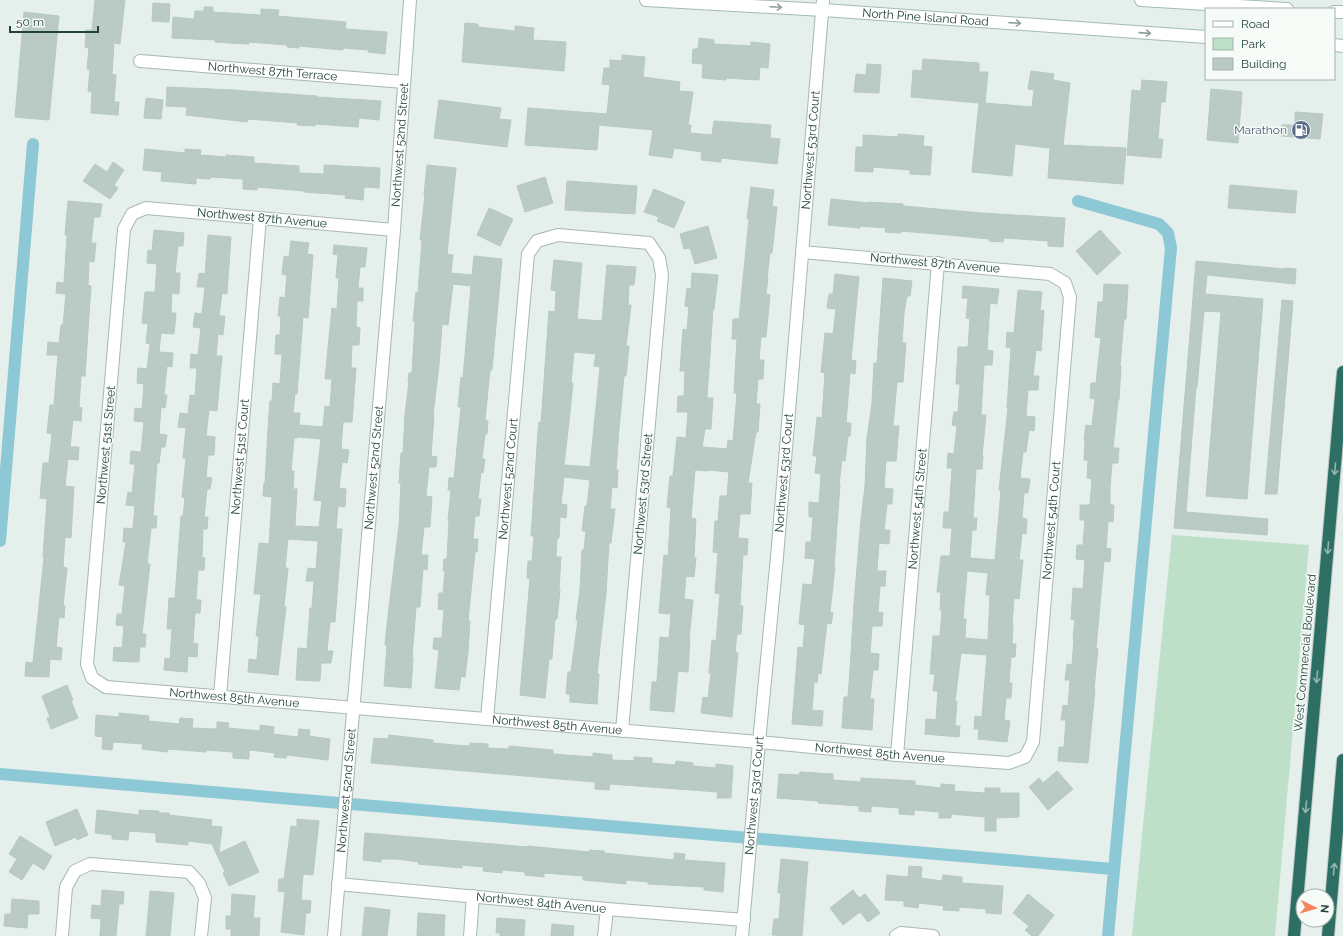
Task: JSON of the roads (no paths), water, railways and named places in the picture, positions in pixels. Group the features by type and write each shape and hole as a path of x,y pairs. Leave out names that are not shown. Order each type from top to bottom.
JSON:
{"highway":[{"name":"West Commercial Boulevard","path":"1294,936 1343,372"},
{"path":"1328,936 1343,760"}],"street":[{"name":"Northwest 52nd Street","path":"334,936 394,230 410,0"},
{"name":"North Pine Island Road","path":"646,0 823,5 1205,37"},
{"path":"1141,0 1271,8"},
{"name":"Northwest 53rd Court","path":"742,936 777,550 823,5"},
{"name":"Northwest 87th Terrace","path":"140,62 404,82"},
{"name":"Northwest 87th Avenue","path":"132,214 146,208 394,230"},
{"name":"Northwest 51st Street","path":"92,678 87,664 124,228 132,214"},
{"name":"Northwest 51st Court","path":"220,696 260,218"},
{"name":"Northwest 52nd Court","path":"487,719 528,254 537,241 558,235 649,243 659,258"},
{"name":"Northwest 87th Avenue","path":"802,252 1050,274 1065,283"},
{"name":"Northwest 53rd Street","path":"622,731 662,275 659,258"},
{"name":"Northwest 54th Street","path":"897,755 938,263"},
{"name":"Northwest 54th Court","path":"1025,757 1033,742 1070,297 1065,283"},
{"name":"Northwest 85th Avenue","path":"92,678 106,687 897,755 1009,763 1025,757"},
{"path":"62,936 66,887 75,871 90,864 189,872 199,883 205,898 202,936"},
{"name":"Northwest 84th Avenue","path":"338,884 744,920"},
{"path":"470,936 473,896"},
{"path":"604,936 607,909"},
{"path":"896,936 901,933 933,936"}],"waterway":[{"path":"0,541 33,144"},
{"path":"1078,201 1159,224 1168,233 1171,248 1108,936"},
{"path":"0,774 1113,869"}],"place":[{"name":"Marathon","path":"1301,130"}]}
